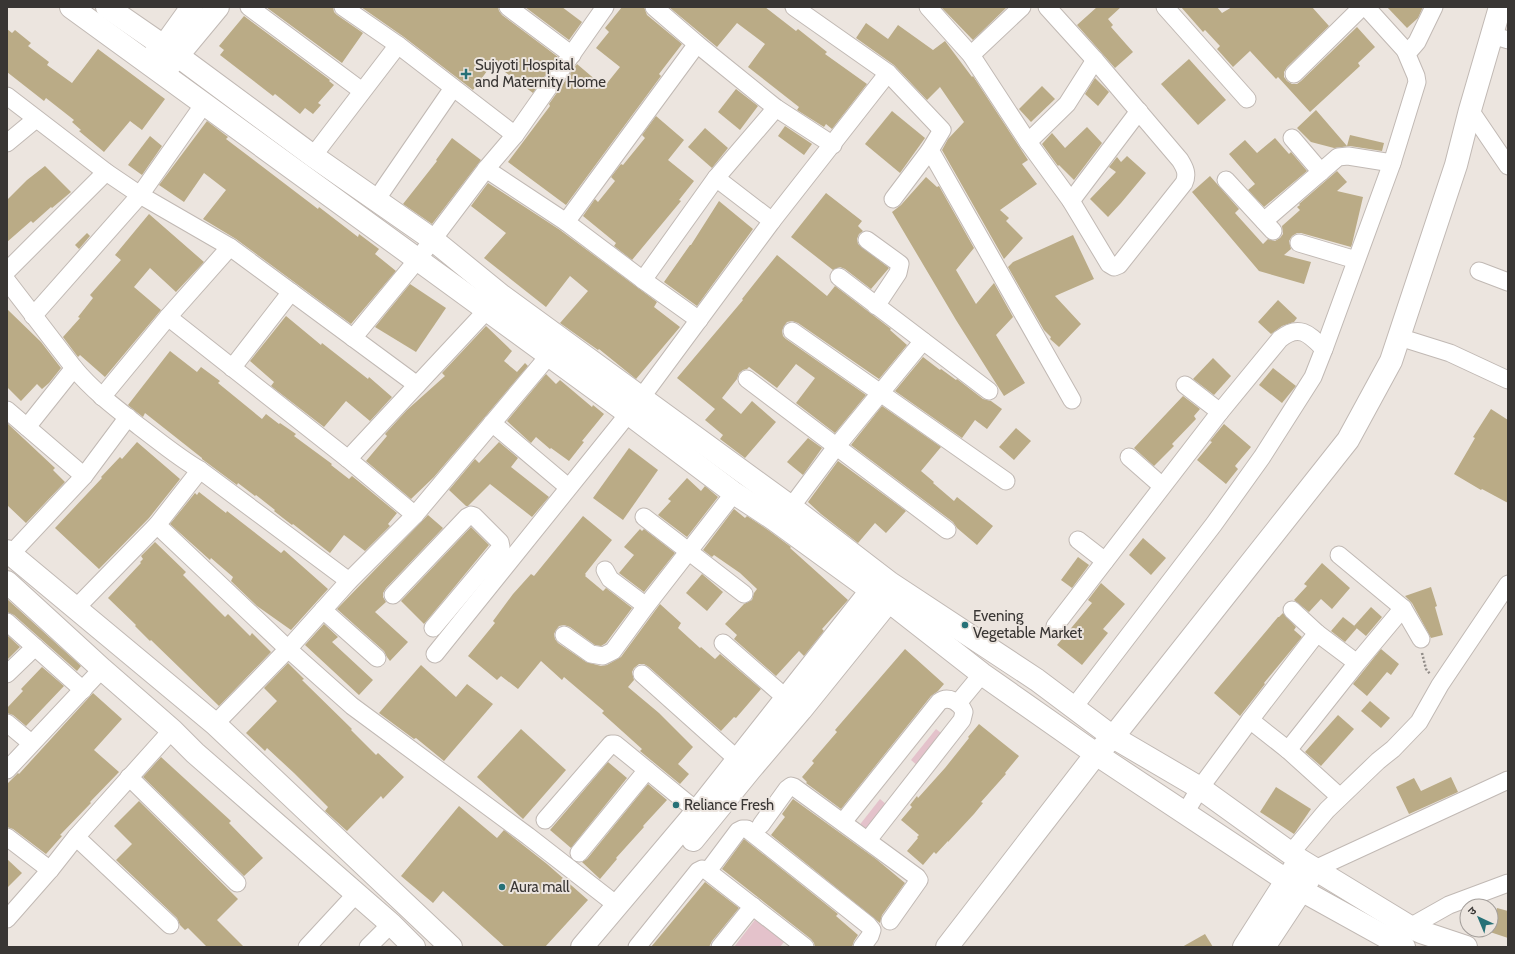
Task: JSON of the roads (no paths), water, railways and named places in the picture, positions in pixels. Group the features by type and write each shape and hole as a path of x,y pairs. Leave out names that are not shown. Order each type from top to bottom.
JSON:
{"street":[{"path":"71,7 487,310 556,348"},
{"path":"107,7 171,51 313,156 432,239 502,296 556,348 634,406 791,507 982,674 1184,814 1294,885 1404,947"},
{"path":"171,51 192,7"},
{"path":"155,68 218,7"},
{"path":"249,7 362,91"},
{"path":"343,7 398,44 515,135"},
{"path":"508,7 572,55"},
{"path":"353,338 418,259 486,169 515,135 605,7"},
{"path":"654,7 696,44 776,108 833,145"},
{"path":"794,7 888,73 942,130 930,150 893,199"},
{"path":"928,7 971,55 1028,142 1071,201 1109,264 1114,267 1119,265 1184,183 1187,177 1186,170 1180,160 1096,60 1047,7"},
{"path":"971,55 1022,7"},
{"path":"1165,7 1247,99"},
{"path":"1294,74 1362,7"},
{"path":"1074,707 1187,561 1262,457 1313,377 1392,163 1417,82 1405,50 1366,7"},
{"path":"1405,50 1411,49 1417,42 1434,7"},
{"path":"947,947 1096,754 1113,737 1348,440 1391,361 1456,165 1470,110 1500,37 1500,7"},
{"path":"313,156 398,44"},
{"path":"566,222 696,44"},
{"path":"1028,142 1067,104 1096,60"},
{"path":"433,628 474,592 568,487 634,406 772,221 888,73"},
{"path":"376,200 453,88"},
{"path":"7,96 106,172 140,195 230,247 417,385"},
{"path":"33,316 140,195 204,104"},
{"path":"643,280 716,178 776,108"},
{"path":"1470,110 1508,166"},
{"path":"1071,201 1139,111"},
{"path":"7,143 36,119"},
{"path":"1292,138 1321,172"},
{"path":"930,150 1072,400"},
{"path":"1226,180 1268,226 1321,172 1338,157 1343,156 1392,163"},
{"path":"486,169 566,222 699,320"},
{"path":"7,271 106,172"},
{"path":"716,178 772,221"},
{"path":"867,240 900,264 898,273 876,306"},
{"path":"1300,243 1356,260"},
{"path":"102,397 168,317 230,247"},
{"path":"1479,271 1508,282"},
{"path":"839,277 989,391"},
{"path":"7,281 85,382 102,397 185,461 200,470 349,581"},
{"path":"232,368 291,292"},
{"path":"348,459 487,310"},
{"path":"168,317 348,459 415,515"},
{"path":"792,331 1006,481"},
{"path":"1055,626 1220,412 1280,339 1286,334 1292,332 1305,332 1324,349"},
{"path":"1399,337 1450,353 1508,380"},
{"path":"791,507 836,447 923,341"},
{"path":"216,724 288,649 349,581 415,515 556,348"},
{"path":"27,427 74,368"},
{"path":"747,379 947,530"},
{"path":"1185,385 1220,412"},
{"path":"634,406 734,493 775,520 885,589 1037,680 1113,737 1200,788 1302,861 1421,932 1466,947"},
{"path":"7,410 84,476"},
{"path":"128,417 84,476 9,552 216,724 451,947"},
{"path":"492,423 568,487"},
{"path":"1129,457 1162,486"},
{"path":"76,608 157,525 200,470"},
{"path":"564,635 591,654 603,656 613,651 734,493"},
{"path":"393,595 467,517 471,515 500,542 501,547 435,654"},
{"path":"644,517 744,594"},
{"path":"157,525 288,649 352,706 528,836 618,906"},
{"path":"1078,540 1105,561"},
{"path":"1339,555 1403,608 1421,639"},
{"path":"604,570 610,579 646,606"},
{"path":"7,582 102,669 172,730 195,753 391,924 414,947"},
{"path":"1264,947 1294,885 1302,861 1327,810 1393,749 1419,722 1440,685 1508,584"},
{"path":"602,947 709,821 786,698 885,589"},
{"path":"582,947 697,811 801,710 885,589"},
{"path":"1288,750 1403,608"},
{"path":"323,610 377,658"},
{"path":"1292,610 1317,633 1357,663"},
{"path":"7,622 82,690"},
{"path":"1184,814 1200,788 1317,633"},
{"path":"723,643 786,698"},
{"path":"7,674 35,647"},
{"path":"7,770 31,743 123,648"},
{"path":"642,674 744,764"},
{"path":"958,703 982,674"},
{"path":"843,822 939,702 945,698 949,698 958,703 964,712 962,720 868,840"},
{"path":"7,919 50,870 76,837 194,706"},
{"path":"1250,720 1288,750 1340,797"},
{"path":"7,723 31,743"},
{"path":"545,820 611,744 615,744 697,811"},
{"path":"579,852 648,770"},
{"path":"129,777 237,883"},
{"path":"1302,861 1508,780"},
{"path":"761,824 791,786 868,840 919,880 890,920"},
{"path":"708,871 738,831 747,829 868,925 872,930 870,936 862,947"},
{"path":"7,837 50,870"},
{"path":"76,837 170,925"},
{"path":"637,947 698,871 702,869 708,871 753,906 797,945"},
{"path":"1410,926 1449,906 1508,883"},
{"path":"1244,947 1294,885"},
{"path":"307,947 356,894"},
{"path":"720,947 753,906"},
{"path":"368,947 391,924"}],"place":[{"name":"Sujyoti Hospital and Maternity Home","path":"466,74"},
{"name":"Evening Vegetable Market","path":"965,625"},
{"name":"Reliance Fresh","path":"676,805"},
{"name":"Aura mall","path":"502,887"}]}
